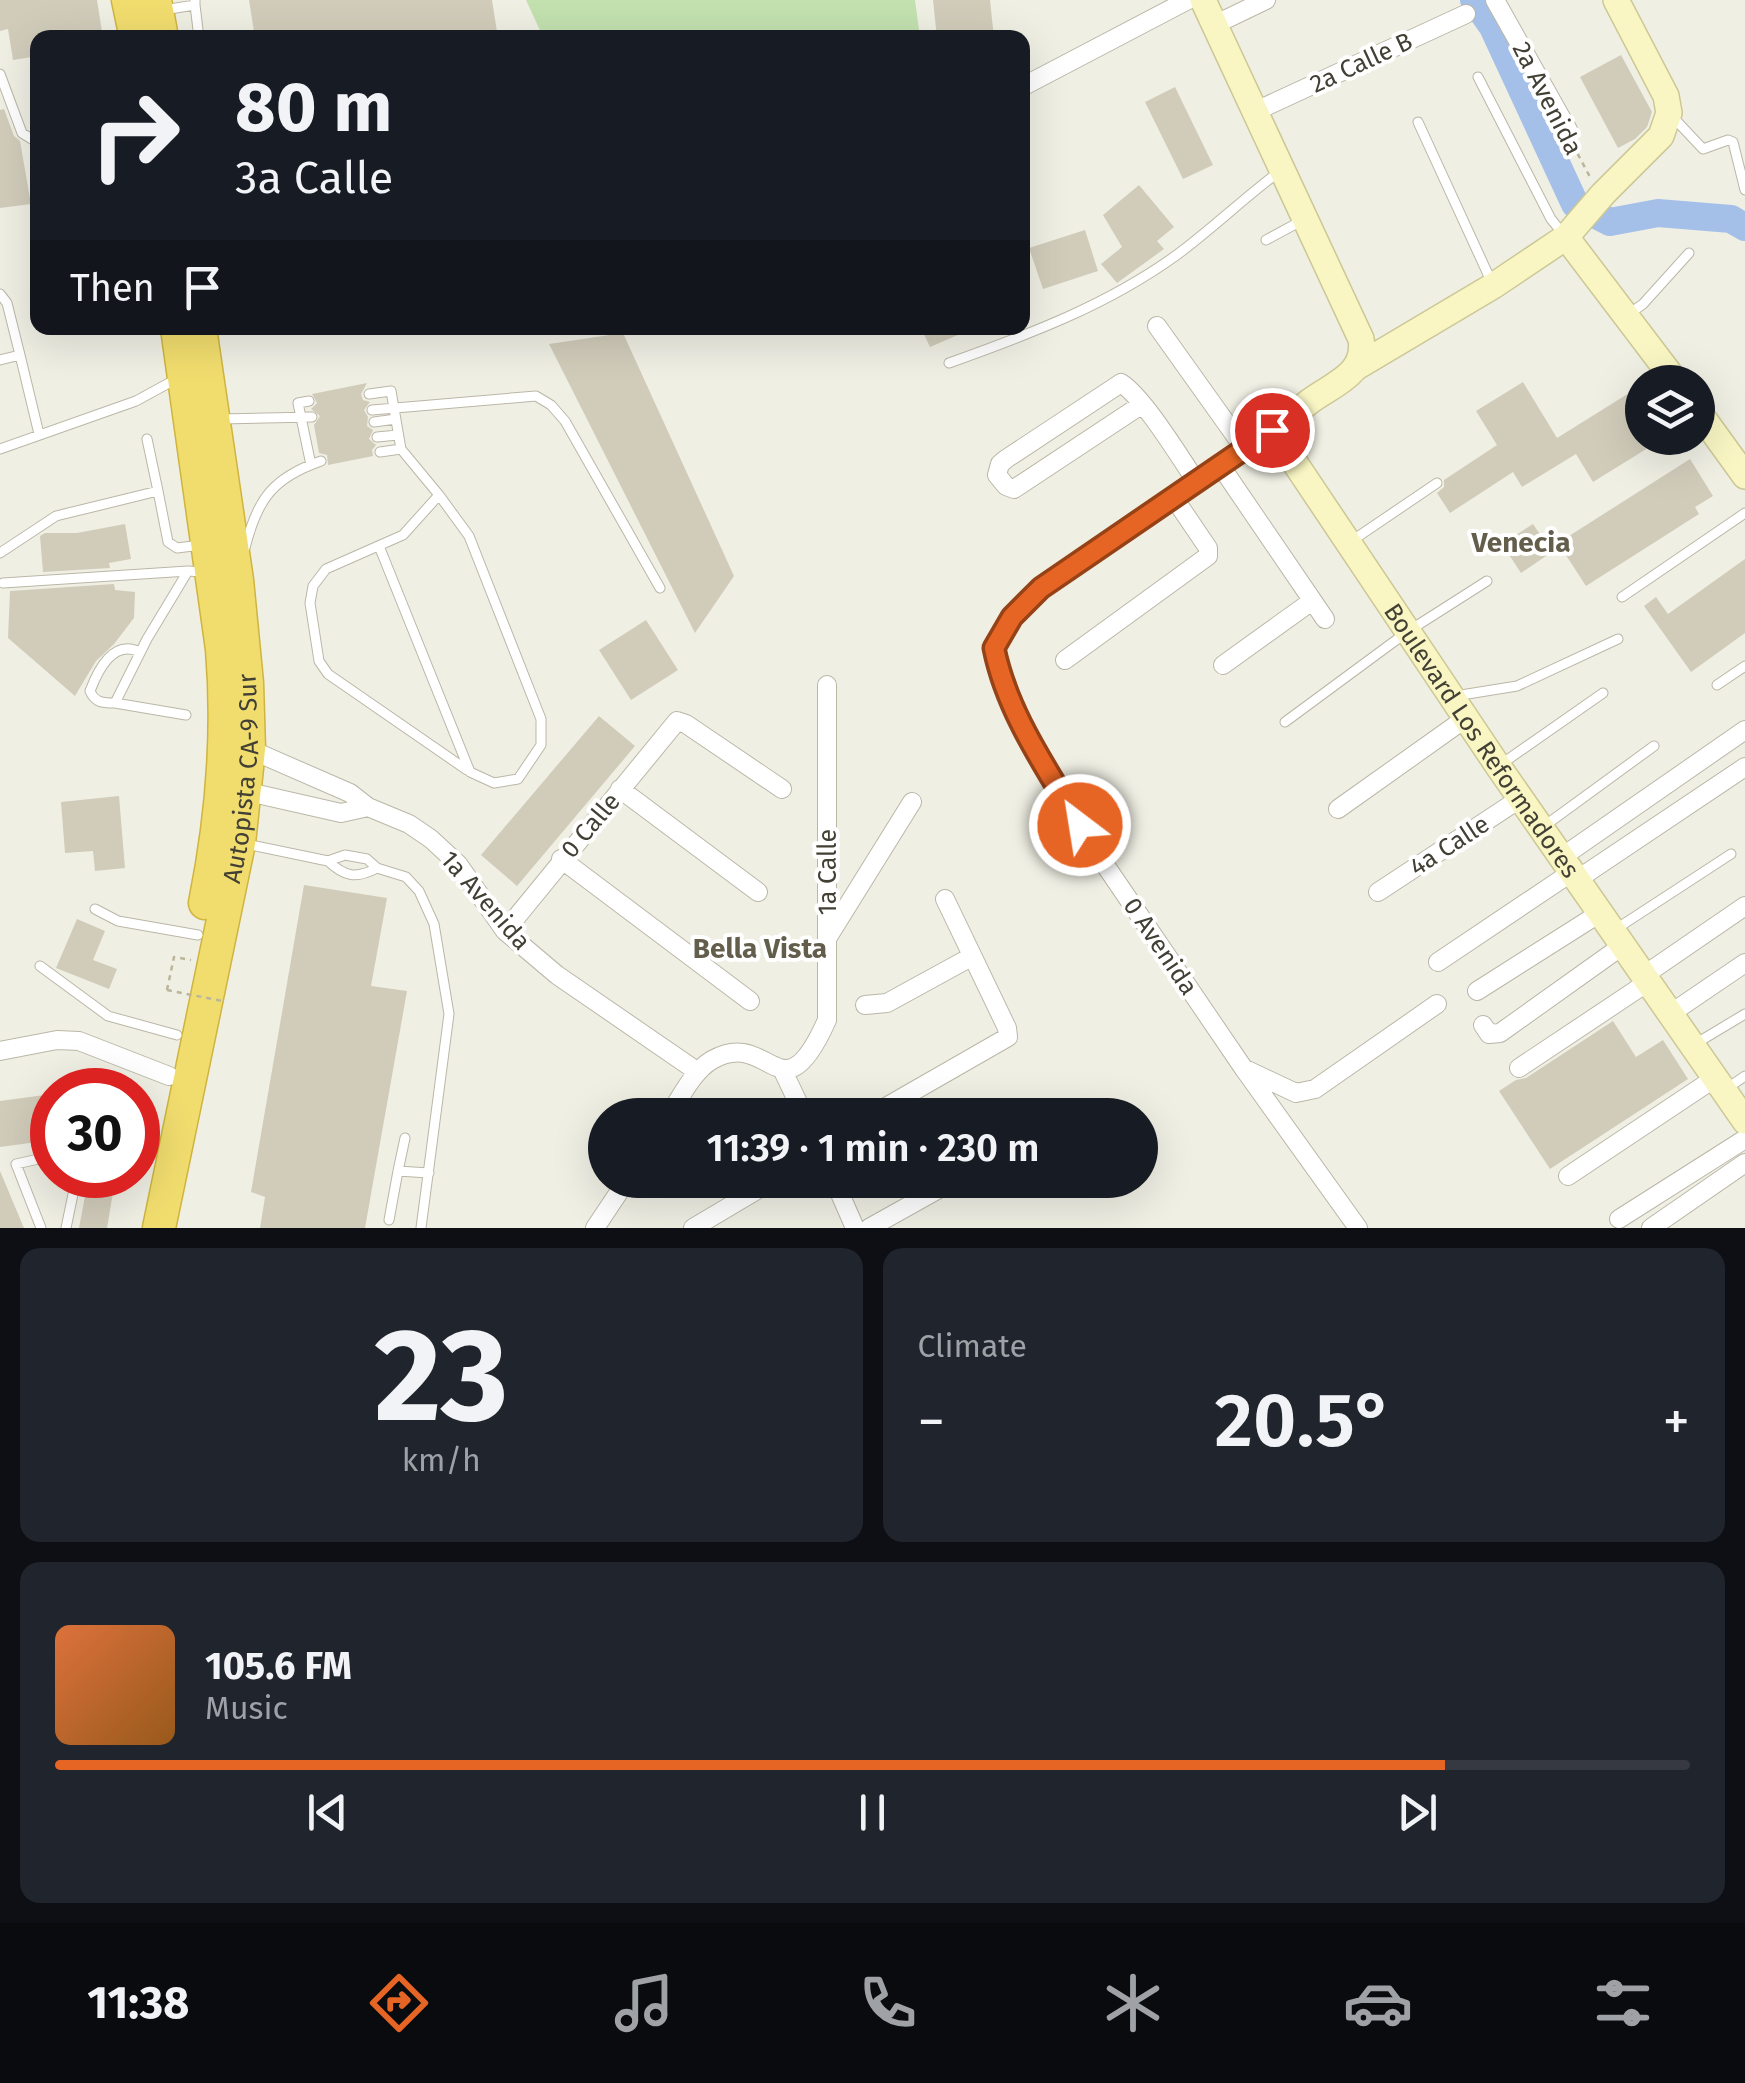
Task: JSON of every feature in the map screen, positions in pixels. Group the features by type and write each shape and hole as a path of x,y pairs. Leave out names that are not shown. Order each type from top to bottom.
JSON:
{"highway":[{"name":"Autopista CA-9 Sur","path":"139,1228 195,948 222,784 226,701 178,335"},
{"name":"Autopista CA-9 Sur","path":"160,1228 239,842 249,749 247,683 211,567 213,419 201,335"}],"main road":[{"path":"1202,0 1362,339 1355,368"},
{"path":"1291,418 1355,368 1493,286 1568,235 1661,136 1669,112 1666,96 1616,0"},
{"path":"1568,235 1663,365"},
{"path":"1362,339 1388,348"},
{"name":"Boulevard Los Reformadores","path":"1291,418 1286,430 1287,444 1295,464 1498,766 1733,1102"},
{"path":"1715,433 1743,469"}],"street":[{"path":"1030,83 1188,0"},
{"path":"1214,25 1266,0"},
{"name":"2a Avenida","path":"1495,0 1568,130"},
{"name":"2a Calle B","path":"1256,111 1466,14"},
{"path":"1157,326 1244,448"},
{"path":"1141,405 1014,489 1006,486 998,475 1000,464 1006,459 1121,384 1128,387 1196,480"},
{"path":"1065,660 1208,556 1208,548 1174,498 1291,418"},
{"path":"1220,465 1325,619"},
{"name":"0 Avenida","path":"1174,498 1041,588 1012,617 994,648 1000,680 1025,733 1099,856 1358,1228"},
{"path":"1224,665 1312,601"},
{"name":"1a Calle","path":"782,1070 796,1068 806,1061 828,1020 827,685"},
{"path":"1338,809 1459,707"},
{"name":"0 Calle","path":"505,931 677,721 782,789"},
{"path":"1571,870 1745,730"},
{"name":"1a Avenida","path":"249,749 350,793 368,808 410,824 431,838 458,864 505,931 557,975 698,1072"},
{"path":"1438,962 1571,870 1745,767"},
{"path":"620,788 758,892"},
{"name":"1a Avenida","path":"244,791 341,813 368,808"},
{"name":"4a Calle","path":"1378,892 1521,798"},
{"path":"828,938 912,802"},
{"path":"561,859 750,1001"},
{"path":"902,1098 1008,1037 945,899"},
{"path":"1519,1068 1745,906"},
{"path":"1477,991 1611,930"},
{"path":"1483,1025 1490,1034 1500,1033 1611,930"},
{"path":"865,1005 887,1004 972,957"},
{"path":"1670,1014 1745,963"},
{"path":"1244,1069 1296,1094 1315,1089 1437,1004"},
{"path":"0,1051 57,1040 79,1041 169,1076"},
{"path":"681,1098 698,1072 713,1059 734,1052 756,1056 782,1070 796,1098"},
{"path":"1568,1176 1733,1102"},
{"path":"1618,1218 1745,1139"},
{"path":"1651,1228 1745,1163"},
{"path":"595,1228 615,1198"},
{"path":"692,1228 743,1198"},
{"path":"842,1198 856,1228"},
{"path":"869,1228 923,1198"}],"lane":[{"path":"150,12 195,2 198,30"},
{"path":"0,74 22,132 30,138"},
{"path":"1478,77 1551,219 1568,235"},
{"path":"1669,112 1703,149 1728,140 1734,142 1745,190"},
{"path":"1418,122 1493,286"},
{"path":"1030,334 1125,288 1178,253 1282,170"},
{"path":"1266,240 1305,219"},
{"path":"1627,316 1643,304 1689,252"},
{"path":"0,294 7,302 38,434"},
{"path":"949,363 1027,335"},
{"path":"0,360 20,355"},
{"path":"0,449 136,401 183,376"},
{"path":"369,394 392,391 400,450 439,495 469,536 541,719 541,745 518,779 494,783 470,772 340,685 319,660 310,603 313,586 326,569 403,535 439,495"},
{"path":"372,410 536,396 551,405 565,421 660,588"},
{"path":"115,704 140,652 252,522 261,502 289,474 316,463 307,418 298,402 309,401"},
{"path":"213,419 307,418"},
{"path":"374,422 396,419"},
{"path":"377,437 398,435"},
{"path":"147,439 172,546 211,567"},
{"path":"380,452 400,450"},
{"path":"1348,544 1436,482"},
{"path":"0,552 56,516 158,491"},
{"path":"1622,597 1745,513"},
{"path":"380,546 470,772"},
{"path":"3,582 211,567"},
{"path":"1285,722 1407,632 1487,582"},
{"path":"1459,707 1517,686 1618,639"},
{"path":"140,652 122,649 111,655 97,673 90,691 93,698 101,703 186,715"},
{"path":"1718,684 1745,666"},
{"path":"1498,766 1603,694"},
{"path":"1541,828 1654,746"},
{"path":"239,842 328,861 343,875 361,876 377,868"},
{"path":"1611,930 1732,854"},
{"path":"328,861 345,855 367,859 377,868 406,878 419,890 434,924 449,1014 421,1228"},
{"path":"95,910 195,948"},
{"path":"40,966 108,1016 177,1035"},
{"path":"1692,1046 1745,1014"},
{"path":"1733,1102 1745,1076"},
{"path":"390,1220 404,1138"},
{"path":"30,1161 16,1164 41,1228"},
{"path":"398,1171 429,1173"},
{"path":"66,1228 72,1198"}],"path":[{"name":"2a Avenida","path":"1568,130 1586,173 1605,192"},
{"path":"195,948 174,956 167,990 222,1002"}],"green space":[{"path":"526,0 915,0 919,30 540,30"}],"building":[{"path":"0,0 97,0 102,30 30,30 30,57 13,60 8,29 0,31"},
{"path":"249,0 492,0 497,30 254,30"},
{"path":"933,0 990,0 993,30 936,30"},
{"path":"1621,55 1652,112 1647,127 1618,148 1580,77"},
{"path":"1175,87 1213,165 1183,179 1145,102"},
{"path":"4,109 14,136 20,141 30,204 0,208 0,110"},
{"path":"1139,185 1174,227 1157,241 1164,249 1117,283 1101,264 1122,247 1103,215"},
{"path":"1085,230 1098,271 1043,289 1030,248"},
{"path":"624,335 734,576 695,633 549,344"},
{"path":"924,335 958,335 930,347"},
{"path":"1523,382 1557,438 1625,396 1625,455 1637,455 1593,482 1576,454 1522,487 1513,472 1450,513 1437,493 1444,487 1444,480 1497,445 1476,411"},
{"path":"367,383 361,394 363,400 370,402 364,410 367,426 373,430 369,439 376,445 373,456 328,465 327,455 319,453 314,425 320,416 311,409 317,403 312,394"},
{"path":"1690,459 1713,496 1695,507 1699,514 1586,586 1558,543"},
{"path":"125,524 131,559 109,563 110,568 43,572 40,536 45,533 77,533"},
{"path":"1533,524 1552,552 1521,573 1502,544"},
{"path":"1745,559 1745,633 1691,672 1644,606 1656,597 1668,614"},
{"path":"114,584 115,590 135,592 134,618 96,661 75,696 8,638 10,591"},
{"path":"646,620 678,670 631,700 599,650"},
{"path":"599,716 635,746 517,886 481,855"},
{"path":"119,796 125,868 95,871 93,851 65,853 61,802"},
{"path":"304,885 387,898 371,986 407,991 365,1228 260,1228 265,1197 251,1192"},
{"path":"77,919 105,931 93,960 117,969 109,989 56,968"},
{"path":"1613,1021 1636,1057 1663,1040 1688,1079 1550,1169 1499,1091 1526,1078"},
{"path":"30,1097 30,1143 0,1147 0,1101"},
{"path":"0,1171 24,1228 0,1228"},
{"path":"85,1198 112,1198 107,1228 79,1228"}],"waterway":[{"path":"1474,0 1493,27 1575,204 1610,222 1658,213 1731,219 1745,227"}],"district":[{"name":"Venecia","path":"1521,542"},
{"name":"Bella Vista","path":"760,948"}],"route":[{"path":"1080,825 1025,733 1000,680 994,648 1012,617 1041,588 1272,430"}]}
